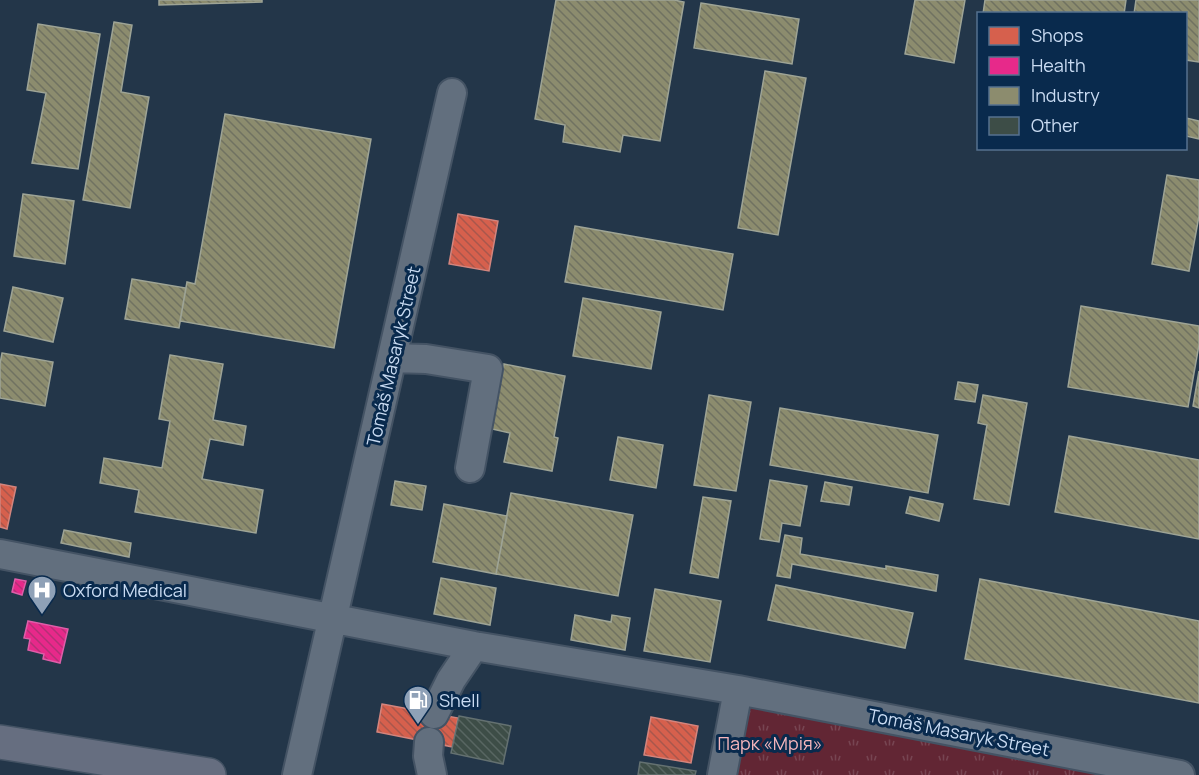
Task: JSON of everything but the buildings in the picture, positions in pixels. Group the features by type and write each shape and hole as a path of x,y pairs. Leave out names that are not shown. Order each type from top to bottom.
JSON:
{"main road":[{"path":"0,742 208,775"}],"street":[{"name":"Tomáš Masaryk Street","path":"297,775 452,93"},
{"path":"392,358 426,359 488,369 470,468"},
{"name":"Tomáš Masaryk Street","path":"0,554 474,646 738,690 1180,775"},
{"path":"434,714 451,680 474,646"},
{"path":"722,775 738,690"},
{"path":"429,742 428,756 432,775"}],"green space":[{"name":"Парк «Мрія»","path":"745,706 1133,775 730,775"}],"place":[{"name":"Oxford Medical","path":"42,616"},
{"name":"Shell","path":"418,726"}]}
